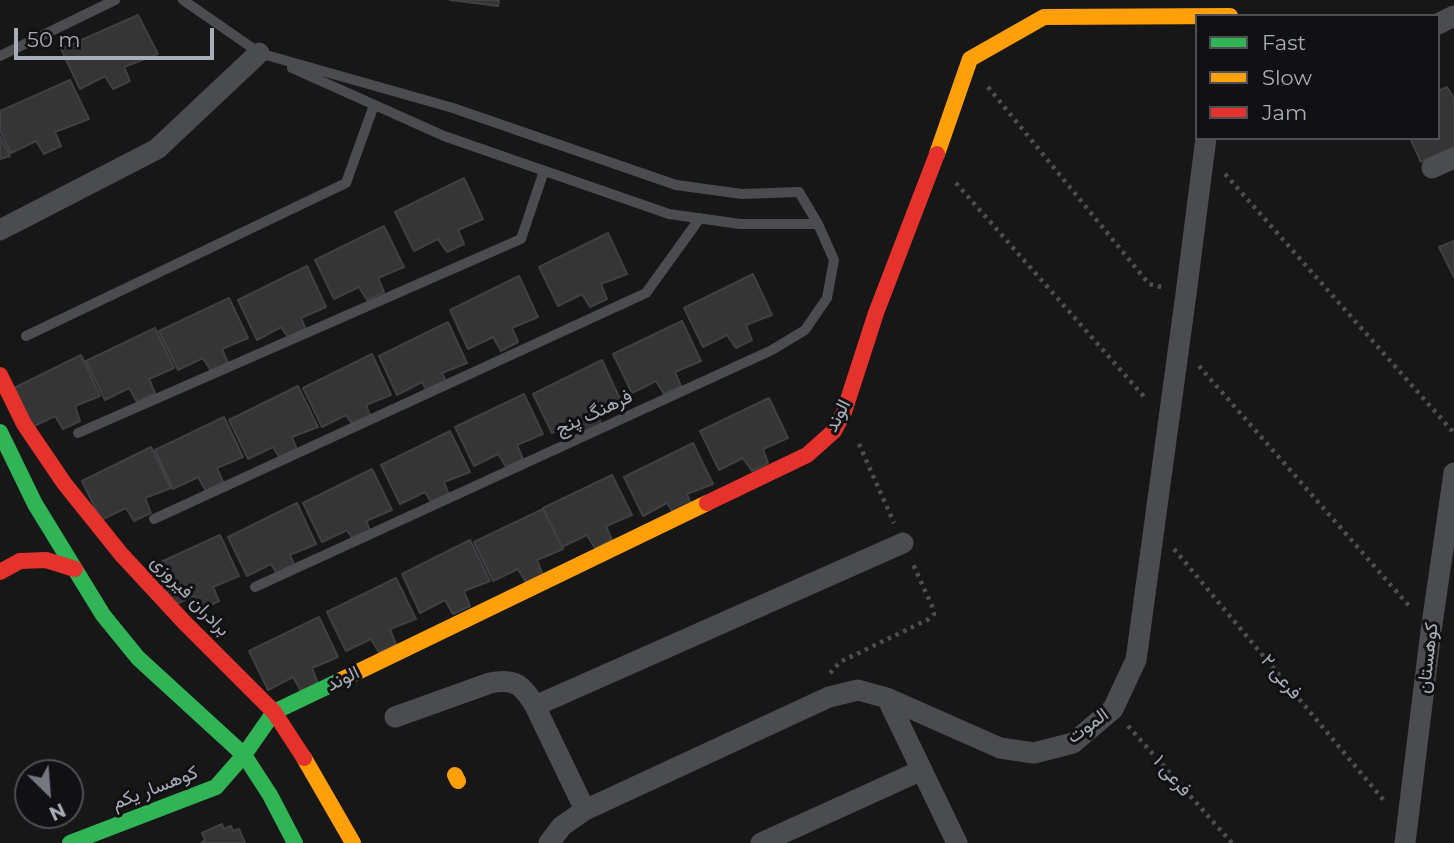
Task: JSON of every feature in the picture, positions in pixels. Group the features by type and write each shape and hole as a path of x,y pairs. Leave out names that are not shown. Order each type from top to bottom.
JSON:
{"street":[{"path":"968,63 970,59 1044,17 1195,15"},
{"path":"0,230 158,149 259,53"},
{"name":"الوند","path":"244,755 274,712 789,464 807,455 823,442 834,431 844,412 876,313 935,159 968,63"},
{"name":"الموت","path":"549,843 562,825 585,810 829,697 858,690 887,698 1000,748 1034,753 1073,743 1113,709 1136,660 1205,145"},
{"path":"1432,168 1454,158"},
{"name":"برادران فیروزی","path":"0,375 24,424 88,514 184,622 274,712 313,771 353,843"},
{"path":"0,432 35,504 103,615 138,658 244,755 270,795 295,843"},
{"name":"کوهستان","path":"1406,835 1454,473"},
{"path":"535,706 902,542"},
{"path":"0,572 20,561 46,560 75,569"},
{"path":"394,717 490,683 503,681 521,686 535,706 585,810"},
{"path":"887,698 922,770 951,841"},
{"name":"کوهسار یکم","path":"70,843 216,787 244,755"},
{"path":"761,843 922,770"}],"lane":[{"path":"0,56 115,0"},
{"path":"183,0 259,53 444,136 669,214 740,223 818,224"},
{"name":"فرهنگ پنج","path":"255,587 772,350 805,330 827,298 834,260 818,224 799,192 742,194 676,185 453,108 259,53"},
{"path":"26,336 346,183 374,105"},
{"path":"78,433 521,239 544,171"},
{"path":"154,519 646,293 700,218"}],"path":[{"path":"968,63 1149,284 1186,294"},
{"path":"1205,145 1454,433"},
{"path":"935,159 1168,424"},
{"path":"1180,343 1431,631"},
{"name":"فرعی ۲","path":"1154,526 1406,835"},
{"name":"فرعی ۱","path":"1113,709 1231,843"}],"building":[{"path":"450,0 499,0 498,6"},
{"path":"138,15 158,54 124,67 130,81 113,89 105,76 80,89 61,49"},
{"path":"70,80 89,119 55,132 61,146 44,154 36,141 11,153 0,130 0,111"},
{"path":"1447,87 1454,98 1454,147 1421,162 1411,140 1440,140 1440,90"},
{"path":"0,136 10,156 0,159"},
{"path":"464,178 483,219 458,230 464,244 447,252 438,239 414,251 395,212"},
{"path":"384,226 404,267 378,278 384,292 367,300 359,287 334,299 315,260"},
{"path":"608,233 627,274 601,284 607,299 590,307 582,294 558,306 539,267"},
{"path":"1454,241 1454,277 1439,247"},
{"path":"307,266 326,307 301,318 307,332 290,340 281,327 257,340 238,300"},
{"path":"753,274 772,315 746,325 752,340 736,348 727,335 703,347 684,308"},
{"path":"519,276 538,317 512,328 518,342 501,351 493,337 468,349 450,310"},
{"path":"229,298 248,338 222,349 228,363 211,371 203,358 178,370 159,331"},
{"path":"682,321 701,361 675,372 681,386 664,394 656,381 632,393 613,354"},
{"path":"448,322 467,363 442,373 448,387 430,396 422,382 397,395 379,356"},
{"path":"155,328 174,368 149,379 155,393 137,402 129,388 105,400 86,361"},
{"path":"372,354 391,395 366,405 372,420 355,428 346,415 322,427 303,388"},
{"path":"81,355 100,396 75,406 80,421 63,429 55,416 30,428 12,389"},
{"path":"602,360 621,401 596,411 602,426 585,434 576,421 552,433 533,394"},
{"path":"298,386 318,427 292,437 298,452 281,460 273,447 248,459 229,420"},
{"path":"524,394 543,434 517,445 523,459 506,467 498,454 474,466 455,427"},
{"path":"769,398 788,438 763,449 768,463 752,471 743,458 719,470 700,431"},
{"path":"224,417 243,457 217,468 223,482 206,491 198,477 173,489 155,450"},
{"path":"450,431 470,472 444,482 450,497 433,505 425,492 400,504 381,465"},
{"path":"693,443 713,484 687,494 693,509 676,517 667,503 643,516 624,477"},
{"path":"151,447 171,488 145,498 151,513 134,521 126,508 101,520 82,481"},
{"path":"372,469 392,510 366,521 372,535 355,543 347,530 322,542 303,503"},
{"path":"612,475 632,515 606,526 612,540 595,548 587,535 562,547 543,508"},
{"path":"297,503 316,544 290,555 296,569 279,577 271,564 247,576 228,537"},
{"path":"543,509 563,549 537,560 543,575 526,582 518,569 493,581 474,542"},
{"path":"220,535 239,576 213,587 219,601 202,609 194,596 172,606 152,566"},
{"path":"470,540 490,581 464,591 470,606 453,614 445,600 420,613 402,574"},
{"path":"396,578 416,619 390,629 396,644 379,652 371,639 346,651 327,612"},
{"path":"319,617 338,657 312,668 318,683 301,691 293,677 268,690 249,651"},
{"path":"222,824 224,829 231,826 233,831 239,829 245,843 201,843 205,840 202,833"}],"traffic: fast":[{"path":"0,432 35,504 103,615 138,658 244,755 270,795 295,843"},
{"path":"70,843 216,787 244,755 274,712 341,680"}],"traffic: slow":[{"path":"937,154 970,59 1044,17 1195,16"},
{"path":"341,680 707,503"},
{"path":"304,758 353,843"},
{"path":"455,775 458,781"}],"traffic: jam":[{"path":"707,503 807,455 834,431 844,412 876,313 937,154"},
{"path":"0,375 24,424 64,483 121,554 274,712 304,758"},
{"path":"0,572 20,561 46,560 75,569"}]}
